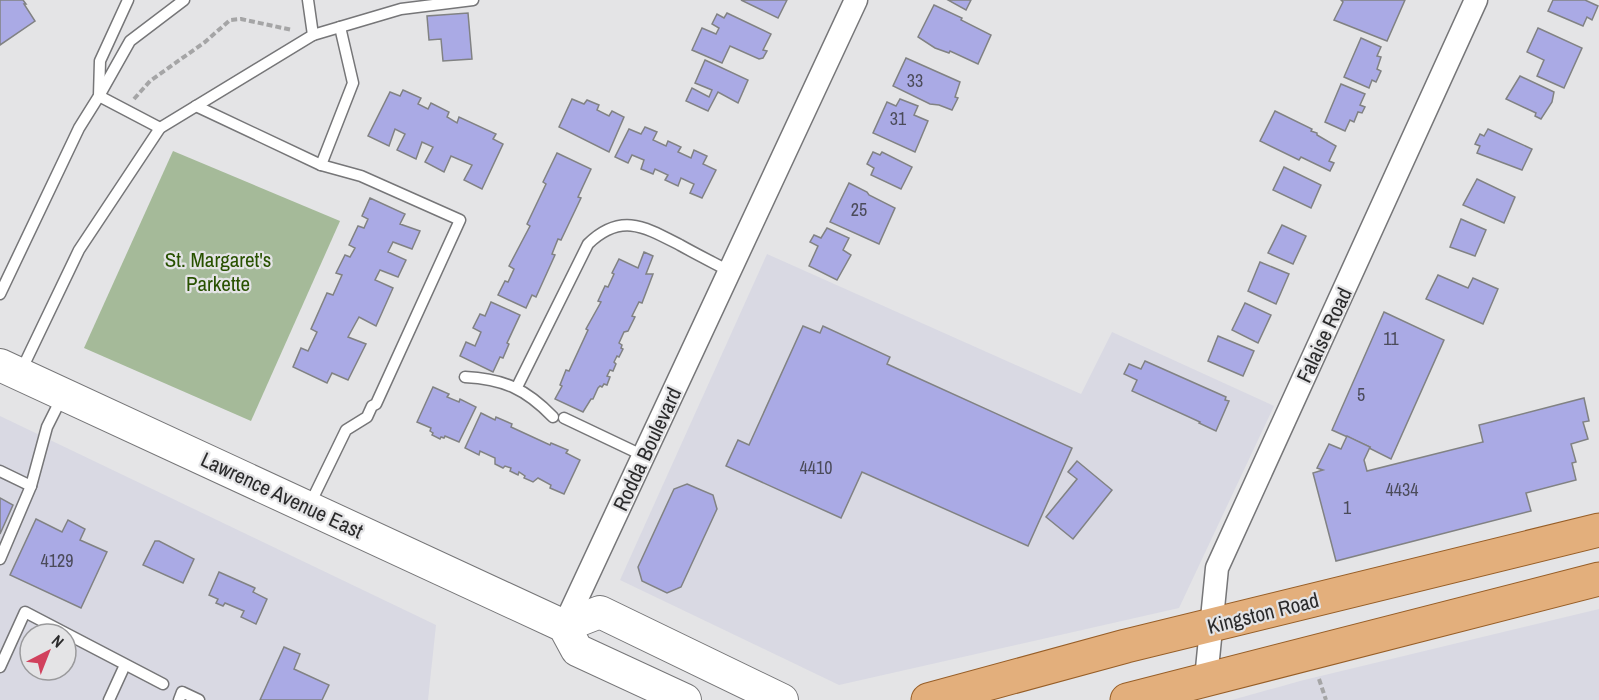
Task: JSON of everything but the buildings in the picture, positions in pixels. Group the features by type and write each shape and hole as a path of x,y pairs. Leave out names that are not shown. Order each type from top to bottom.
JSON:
{"main road":[{"name":"Lawrence Avenue East","path":"10,370 564,626"},
{"name":"Kingston Road","path":"928,700 1126,646 1599,530"},
{"path":"1127,700 1599,579"},
{"path":"685,700 577,650 564,626 600,612 782,700"}],"street":[{"name":"Rodda Boulevard","path":"564,626 856,0"},
{"name":"Falaise Road","path":"1206,679 1217,568 1476,0"}],"lane":[{"path":"99,96 100,61 129,0"},
{"path":"0,294 79,128 130,41 184,0"},
{"path":"308,0 313,34"},
{"path":"10,370 79,250 160,128 313,34 401,9 473,0"},
{"path":"321,165 353,83 340,27"},
{"path":"99,96 160,128"},
{"path":"196,106 321,165 361,176 460,220 376,404 372,406 367,417 346,430 308,507"},
{"path":"517,387 588,244 595,237 627,225 645,227 729,271"},
{"path":"465,377 488,378 517,387 558,417 644,456"},
{"path":"0,559 32,486 47,427 63,394"},
{"path":"0,471 32,486"},
{"path":"0,667 25,612 163,684"},
{"path":"109,700 125,664"},
{"path":"179,700 182,692 199,700"}],"path":[{"path":"124,110 150,81 205,42 230,20 242,19 313,34"},
{"path":"1318,678 1326,700"}],"shaded area":[{"path":"767,254 1081,394 1112,332 1274,406 1179,608 839,685 620,580"},
{"path":"0,416 436,625 428,700 0,700"},
{"path":"1599,609 1599,700 1232,700 1300,681"}],"green space":[{"name":"St. Margaret's Parkette","path":"173,151 340,221 251,421 84,348"}]}
